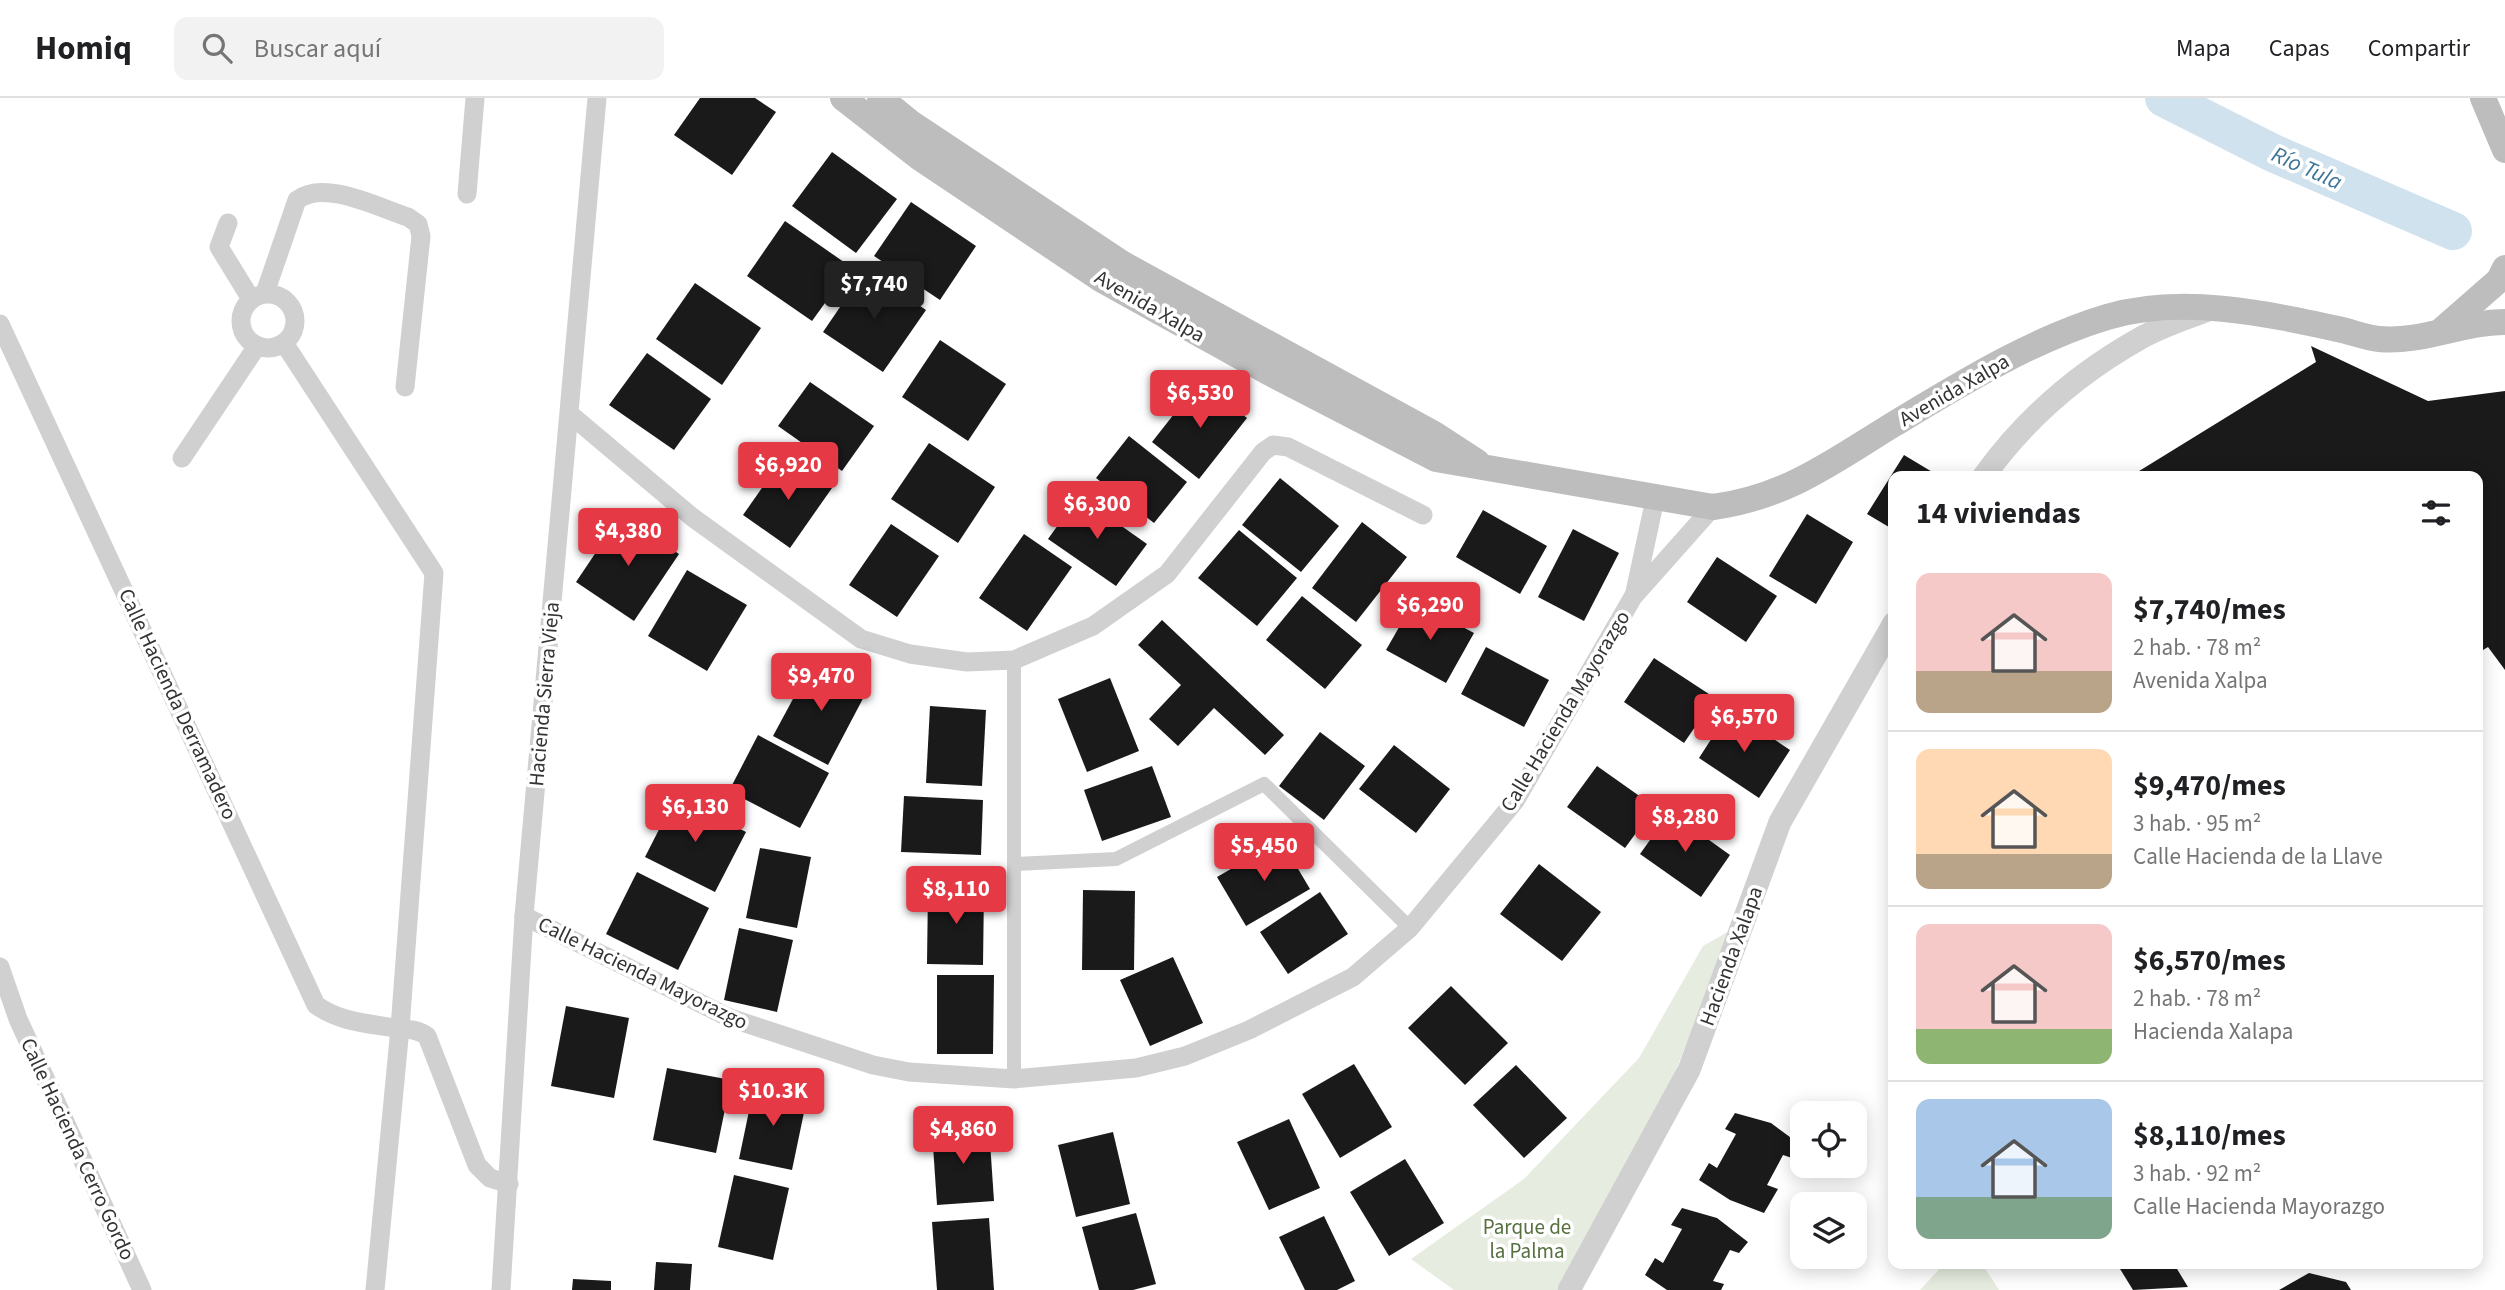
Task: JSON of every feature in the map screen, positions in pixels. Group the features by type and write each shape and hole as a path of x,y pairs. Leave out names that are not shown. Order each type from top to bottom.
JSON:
{"main road":[{"name":"Avenida Xalpa","path":"843,98 920,158 1436,459 1713,507 1756,499 1794,485 1959,385 2055,337 2108,317 2150,308 2216,307 2376,339 2404,340 2501,318"},
{"name":"Avenida Xalpa","path":"880,98 1109,269"},
{"path":"2483,98 2505,149"},
{"name":"Avenida Xalpa","path":"2438,332 2491,287 2505,268"}],"street":[{"path":"467,194 475,98"},
{"name":"Hacienda Sierra Vieja","path":"501,1290 524,916 571,415 597,98"},
{"path":"258,296 279,296 290,304 295,318 293,332 284,343 271,348 257,346 246,337 240,324 242,310 258,296 297,200 307,192 324,190 408,217 418,225 421,236 405,387"},
{"path":"228,223 219,247 258,296"},
{"path":"1988,471 2010,440 2066,387 2140,338 2216,307"},
{"name":"Calle Hacienda Derramadero","path":"0,324 316,1004 330,1015 422,1032 427,1036 477,1165 490,1178 509,1184"},
{"path":"284,343 434,573 400,1028 375,1290"},
{"path":"182,458 257,346"},
{"path":"571,415 692,517 860,639 910,654 967,662 1014,660 1093,626 1167,574 1263,452 1273,445 1288,447 1423,515"},
{"name":"Calle Hacienda Mayorazgo","path":"1633,597 1655,499"},
{"name":"Calle Hacienda Mayorazgo","path":"524,916 730,1018 839,1055 909,1072 1014,1079 1136,1068 1185,1056 1249,1030 1353,977 1410,928 1515,801 1633,597 1713,507"},
{"name":"Hacienda Xalapa","path":"1569,1290 1689,1070 1780,822 1888,633"},
{"path":"1014,660 1014,1079"},
{"path":"1014,864 1116,859 1264,784 1410,928"},
{"name":"Calle Hacienda Cerro Gordo","path":"0,967 18,1019 142,1290"}],"green space":[{"name":"Parque de la Palma","path":"1731,930 1672,1080 1557,1290 1454,1290 1411,1259 1524,1179 1639,1058 1703,946"},
{"path":"1939,1269 1985,1269 1999,1290 1920,1290"}],"building":[{"path":"700,98 755,98 776,112 732,175 674,135"},
{"path":"832,152 897,199 856,253 792,206"},
{"path":"911,202 976,246 940,300 874,256"},
{"path":"785,221 851,267 812,321 747,276"},
{"path":"866,269 926,310 883,372 823,332"},
{"path":"695,283 761,328 722,385 656,339"},
{"path":"940,340 1006,384 968,441 902,397"},
{"path":"2311,346 2428,401 2505,391 2505,670 2488,647 2483,650 2483,471 2139,471 2316,362"},
{"path":"647,353 711,399 674,450 609,405"},
{"path":"1200,381 1247,418 1199,479 1152,442"},
{"path":"810,382 874,426 842,471 778,426"},
{"path":"1129,436 1187,482 1154,523 1096,478"},
{"path":"929,443 995,487 958,543 891,499"},
{"path":"785,455 832,488 790,548 743,515"},
{"path":"1904,455 1931,471 1894,471"},
{"path":"1280,478 1339,526 1301,572 1242,525"},
{"path":"1888,481 1888,526 1867,514"},
{"path":"1079,496 1147,544 1116,586 1048,539"},
{"path":"1483,510 1547,546 1520,594 1456,557"},
{"path":"1807,514 1853,542 1816,604 1769,576"},
{"path":"621,515 679,554 634,621 576,582"},
{"path":"1362,522 1407,557 1356,622 1312,588"},
{"path":"891,524 939,556 897,617 849,585"},
{"path":"1573,529 1619,553 1584,621 1538,597"},
{"path":"1239,530 1297,578 1257,626 1198,578"},
{"path":"1024,534 1072,567 1027,631 979,598"},
{"path":"1717,557 1777,596 1746,642 1687,602"},
{"path":"687,570 747,605 707,671 648,636"},
{"path":"1302,596 1362,645 1325,689 1266,640"},
{"path":"1414,601 1474,633 1446,683 1386,650"},
{"path":"1162,620 1284,735 1265,755 1214,708 1178,746 1149,719 1181,685 1138,645"},
{"path":"1486,647 1549,680 1524,727 1461,694"},
{"path":"1654,658 1715,698 1684,743 1624,702"},
{"path":"814,660 868,689 828,765 773,736"},
{"path":"1110,678 1139,751 1087,772 1058,699"},
{"path":"930,706 986,710 982,786 926,783"},
{"path":"1730,710 1790,750 1759,798 1699,758"},
{"path":"1320,732 1365,766 1324,820 1279,786"},
{"path":"758,735 829,773 800,828 729,791"},
{"path":"1394,745 1450,789 1416,833 1359,789"},
{"path":"1152,766 1171,817 1102,841 1084,790"},
{"path":"1597,766 1655,807 1625,848 1567,807"},
{"path":"676,796 746,832 715,892 645,857"},
{"path":"904,796 983,800 981,855 901,852"},
{"path":"1670,812 1730,855 1701,897 1640,854"},
{"path":"1281,840 1310,889 1246,926 1217,877"},
{"path":"760,848 811,857 797,928 746,918"},
{"path":"1539,864 1601,912 1562,961 1500,914"},
{"path":"637,872 709,908 678,970 606,934"},
{"path":"928,888 984,888 983,965 927,964"},
{"path":"1083,890 1135,891 1134,970 1082,970"},
{"path":"1320,892 1348,934 1288,974 1260,932"},
{"path":"739,928 793,940 777,1012 724,1000"},
{"path":"1173,957 1203,1023 1150,1046 1120,980"},
{"path":"937,975 994,975 993,1054 937,1054"},
{"path":"1451,986 1508,1043 1465,1085 1408,1028"},
{"path":"566,1006 629,1018 614,1098 551,1086"},
{"path":"1354,1064 1392,1127 1340,1158 1302,1094"},
{"path":"1516,1065 1567,1118 1524,1158 1473,1105"},
{"path":"667,1068 731,1080 716,1153 653,1140"},
{"path":"754,1087 807,1098 792,1170 739,1159"},
{"path":"1735,1113 1771,1123 1790,1137 1790,1157 1783,1155 1767,1185 1778,1189 1764,1213 1730,1200 1699,1180 1709,1163 1717,1168 1736,1134 1725,1129"},
{"path":"1289,1119 1320,1188 1269,1210 1237,1142"},
{"path":"989,1127 994,1201 937,1205 932,1131"},
{"path":"1113,1132 1130,1204 1076,1217 1058,1145"},
{"path":"1405,1159 1444,1223 1389,1256 1350,1192"},
{"path":"734,1175 789,1188 773,1260 718,1247"},
{"path":"1682,1208 1717,1218 1748,1242 1739,1253 1730,1250 1713,1281 1724,1284 1721,1290 1667,1290 1645,1275 1655,1258 1663,1263 1682,1229 1671,1225"},
{"path":"1136,1213 1156,1284 1133,1290 1099,1290 1082,1227"},
{"path":"1324,1216 1355,1281 1337,1290 1305,1290 1279,1237"},
{"path":"989,1218 994,1290 937,1290 932,1222"},
{"path":"656,1262 692,1264 690,1290 654,1290"},
{"path":"2120,1269 2177,1269 2188,1287 2133,1290"},
{"path":"2309,1273 2346,1282 2351,1290 2279,1290"},
{"path":"573,1279 611,1281 611,1290 572,1290"}],"waterway":[{"name":"Río Tula","path":"2164,98 2273,153 2453,231"}]}
